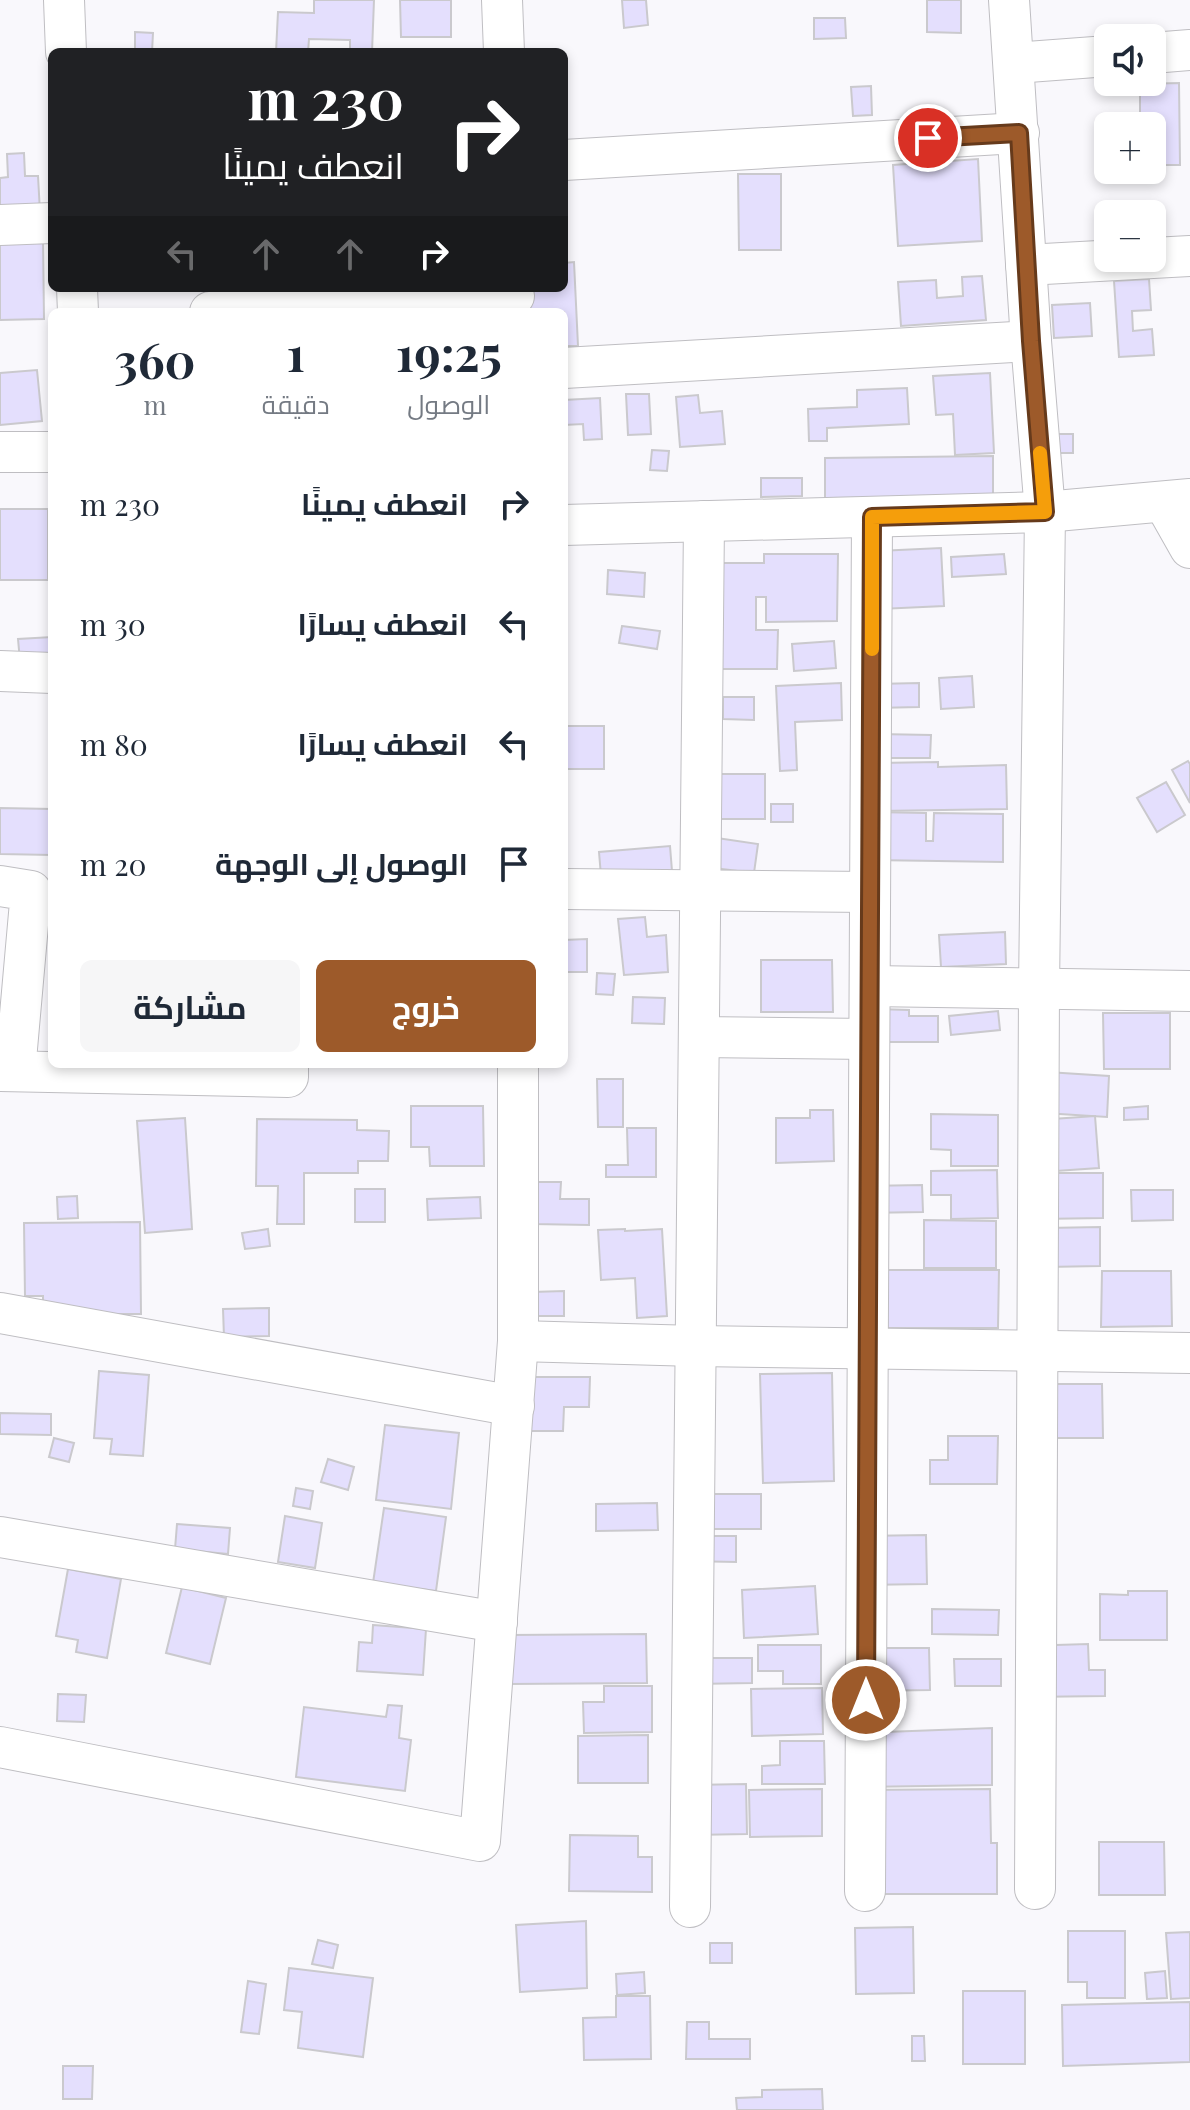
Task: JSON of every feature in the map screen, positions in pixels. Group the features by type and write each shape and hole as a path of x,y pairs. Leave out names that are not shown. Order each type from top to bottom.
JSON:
{"street":[{"path":"64,0 66,48"},
{"path":"502,0 504,48"},
{"path":"1009,0 1045,512 1039,989 1035,1889"},
{"path":"1166,52 1190,50"},
{"path":"1014,63 1094,57"},
{"path":"568,160 1019,133"},
{"path":"0,225 48,223"},
{"path":"1026,265 1190,256"},
{"path":"304,308 514,299"},
{"path":"568,368 1031,341"},
{"path":"0,452 48,452"},
{"path":"568,525 1045,512 1177,501 1190,548"},
{"path":"865,1891 872,517"},
{"path":"690,1907 704,521"},
{"path":"0,671 48,673"},
{"path":"0,886 31,891 8,1071 288,1077 288,1068"},
{"path":"568,889 870,892"},
{"path":"870,986 1190,991"},
{"path":"699,1037 869,1039"},
{"path":"0,1747 480,1841 518,1341 518,1068"},
{"path":"0,1313 514,1406"},
{"path":"518,1341 1190,1353"},
{"path":"0,1537 497,1622"}],"building":[{"path":"314,0 374,0 372,48 350,48 350,40 309,39 308,48 276,48 278,12 314,13"},
{"path":"400,0 451,0 451,37 401,37"},
{"path":"622,0 646,0 648,25 624,28"},
{"path":"927,0 961,0 961,33 927,32"},
{"path":"814,18 845,18 846,38 814,39"},
{"path":"135,32 153,33 152,48 135,48"},
{"path":"1166,83 1179,83 1180,165 1166,165 1166,112 1140,112 1140,96 1166,96"},
{"path":"871,86 872,115 853,116 851,87"},
{"path":"24,153 25,176 38,176 40,212 0,214 0,178 8,177 7,154"},
{"path":"978,159 982,241 898,246 893,165"},
{"path":"738,174 781,174 781,250 739,250"},
{"path":"43,238 44,319 0,320 0,239"},
{"path":"574,262 578,346 568,346 568,308 523,308 522,292 568,292 568,263"},
{"path":"982,276 986,320 901,326 898,282 936,280 937,298 963,296 962,277"},
{"path":"1149,279 1151,310 1132,311 1133,331 1152,329 1154,355 1119,357 1114,281"},
{"path":"1090,303 1092,336 1054,338 1052,305"},
{"path":"37,370 42,421 0,425 0,373"},
{"path":"990,373 994,453 955,455 953,414 936,415 933,376"},
{"path":"907,388 909,424 827,428 827,441 809,441 808,409 857,407 857,390"},
{"path":"626,394 649,394 651,434 628,435"},
{"path":"698,395 700,413 722,411 725,444 680,447 676,397"},
{"path":"600,398 602,439 584,440 583,424 568,425 568,400"},
{"path":"1050,434 1073,434 1073,453 1051,453"},
{"path":"652,450 669,451 667,471 650,470"},
{"path":"993,456 993,497 825,498 825,458"},
{"path":"761,478 802,478 802,496 761,497"},
{"path":"0,509 48,509 48,580 0,580"},
{"path":"941,548 944,606 880,609 878,551"},
{"path":"764,554 838,554 837,621 766,622 766,597 756,597 756,630 778,630 777,669 708,669 708,563 764,563"},
{"path":"1004,554 1006,574 952,577 951,557"},
{"path":"608,570 645,573 644,597 607,594"},
{"path":"622,626 660,631 657,649 619,643"},
{"path":"48,637 48,659 20,661 18,639"},
{"path":"834,641 836,668 794,671 792,644"},
{"path":"972,676 974,707 941,709 939,678"},
{"path":"841,683 842,720 795,722 797,770 780,771 776,686"},
{"path":"919,683 919,707 875,708 875,684"},
{"path":"723,697 754,697 754,720 723,719"},
{"path":"568,726 604,726 604,769 568,769"},
{"path":"878,734 931,735 930,758 879,758"},
{"path":"1188,761 1190,764 1190,803 1172,770"},
{"path":"938,762 938,767 1006,765 1007,809 879,811 878,763"},
{"path":"712,774 765,774 765,819 712,819"},
{"path":"1166,782 1185,815 1157,832 1137,798"},
{"path":"771,804 793,804 793,822 771,822"},
{"path":"0,808 48,809 48,855 0,854"},
{"path":"872,812 926,813 926,841 933,841 934,813 1003,814 1003,862 872,860"},
{"path":"717,838 758,844 754,873 714,868"},
{"path":"670,846 672,871 601,876 599,852"},
{"path":"645,917 647,937 666,935 668,972 624,975 618,919"},
{"path":"1005,932 1006,964 941,967 939,935"},
{"path":"587,939 587,972 568,972 568,940"},
{"path":"761,960 832,960 833,1012 761,1012"},
{"path":"597,973 615,974 613,995 596,994"},
{"path":"633,997 665,998 664,1024 632,1023"},
{"path":"876,1009 909,1010 909,1016 938,1016 938,1042 876,1042"},
{"path":"998,1011 1000,1030 951,1035 949,1016"},
{"path":"1103,1013 1170,1013 1170,1069 1104,1069"},
{"path":"1047,1072 1109,1076 1107,1117 1044,1113"},
{"path":"597,1079 623,1079 623,1127 598,1127"},
{"path":"411,1106 483,1106 484,1166 430,1166 429,1147 411,1147"},
{"path":"1148,1106 1148,1119 1124,1120 1124,1108"},
{"path":"810,1110 833,1110 834,1161 776,1163 776,1118 810,1118"},
{"path":"931,1114 998,1115 998,1166 951,1166 951,1150 931,1149"},
{"path":"1095,1116 1099,1168 1041,1172 1038,1120"},
{"path":"185,1118 192,1229 145,1233 137,1121"},
{"path":"257,1119 357,1120 357,1130 389,1131 388,1161 358,1161 358,1173 304,1173 304,1224 277,1224 278,1186 256,1186"},
{"path":"627,1128 656,1128 656,1177 606,1177 606,1165 628,1165"},
{"path":"997,1170 998,1218 951,1219 951,1195 931,1195 931,1171"},
{"path":"1039,1173 1103,1173 1103,1218 1039,1219"},
{"path":"533,1182 561,1182 560,1199 589,1199 589,1225 533,1224"},
{"path":"922,1185 923,1212 864,1213 864,1186"},
{"path":"355,1189 385,1189 385,1222 355,1222"},
{"path":"1131,1190 1173,1190 1173,1220 1132,1221"},
{"path":"77,1196 78,1218 58,1219 57,1197"},
{"path":"480,1197 481,1218 428,1220 427,1199"},
{"path":"924,1220 996,1221 996,1268 924,1268"},
{"path":"140,1222 141,1314 43,1314 43,1296 25,1296 24,1223"},
{"path":"1100,1227 1100,1266 1046,1267 1046,1228"},
{"path":"268,1229 270,1246 245,1249 242,1233"},
{"path":"662,1229 667,1316 637,1318 635,1278 601,1280 598,1230"},
{"path":"862,1270 999,1270 998,1328 863,1328"},
{"path":"1102,1271 1171,1271 1172,1326 1101,1327"},
{"path":"564,1291 564,1316 532,1316 532,1292"},
{"path":"269,1308 269,1336 224,1337 223,1309"},
{"path":"99,1371 149,1375 143,1456 110,1454 112,1439 94,1438"},
{"path":"832,1373 834,1481 763,1483 760,1374"},
{"path":"527,1377 590,1377 589,1407 564,1407 563,1431 527,1431"},
{"path":"1041,1384 1102,1384 1103,1438 1041,1438"},
{"path":"0,1413 51,1414 51,1435 0,1434"},
{"path":"385,1425 459,1433 451,1509 376,1500"},
{"path":"948,1436 998,1436 997,1484 930,1484 930,1460 948,1460"},
{"path":"54,1438 74,1443 69,1462 49,1457"},
{"path":"328,1459 354,1467 348,1490 321,1482"},
{"path":"296,1488 313,1491 310,1509 293,1506"},
{"path":"708,1494 761,1494 761,1529 708,1529"},
{"path":"657,1503 658,1530 596,1531 596,1504"},
{"path":"384,1508 446,1517 436,1591 373,1583"},
{"path":"285,1516 322,1523 315,1568 278,1562"},
{"path":"177,1524 230,1528 228,1554 175,1549"},
{"path":"926,1535 927,1584 862,1585 861,1536"},
{"path":"688,1536 736,1536 736,1562 687,1561"},
{"path":"68,1569 121,1579 107,1658 76,1652 78,1640 56,1636"},
{"path":"815,1586 818,1634 744,1638 742,1590"},
{"path":"182,1587 226,1598 210,1664 166,1653"},
{"path":"1128,1591 1167,1591 1167,1640 1100,1640 1100,1594 1128,1595"},
{"path":"932,1609 999,1610 998,1635 932,1634"},
{"path":"373,1625 426,1629 423,1675 357,1671 359,1642 372,1643"},
{"path":"646,1634 647,1683 504,1684 504,1635"},
{"path":"1088,1644 1089,1670 1105,1670 1105,1696 1027,1697 1023,1646"},
{"path":"758,1645 821,1645 821,1684 783,1684 783,1671 758,1671"},
{"path":"866,1648 929,1648 930,1690 866,1691"},
{"path":"695,1658 752,1658 752,1683 695,1684"},
{"path":"954,1659 1001,1659 1001,1686 955,1686"},
{"path":"604,1686 652,1686 652,1732 584,1733 583,1702 604,1702"},
{"path":"822,1688 823,1734 752,1736 751,1689"},
{"path":"58,1694 86,1695 84,1722 57,1721"},
{"path":"388,1705 402,1706 399,1738 411,1740 405,1791 296,1777 304,1707 386,1717"},
{"path":"992,1728 992,1785 860,1787 859,1733"},
{"path":"648,1735 648,1783 578,1783 578,1736"},
{"path":"780,1741 824,1741 825,1784 762,1784 762,1766 780,1765"},
{"path":"746,1784 747,1834 692,1835 691,1785"},
{"path":"822,1789 822,1836 750,1837 749,1790"},
{"path":"990,1789 991,1843 997,1843 997,1894 860,1894 860,1790"},
{"path":"570,1835 638,1836 638,1857 652,1857 652,1892 569,1891"},
{"path":"1099,1842 1164,1842 1165,1895 1099,1895"},
{"path":"586,1921 587,1988 520,1992 516,1925"},
{"path":"913,1927 914,1993 856,1994 855,1928"},
{"path":"1068,1931 1125,1931 1125,1998 1087,1998 1087,1982 1068,1982"},
{"path":"1190,1932 1190,1998 1171,1999 1166,1933"},
{"path":"318,1940 338,1945 333,1968 312,1964"},
{"path":"710,1943 732,1943 732,1963 710,1963"},
{"path":"289,1968 373,1978 363,2057 298,2048 302,2012 284,2010"},
{"path":"1165,1971 1167,1998 1147,1999 1145,1973"},
{"path":"644,1972 645,1993 617,1995 616,1974"},
{"path":"248,1981 266,1984 259,2034 241,2032"},
{"path":"963,1991 1025,1991 1025,2064 963,2064"},
{"path":"616,1996 650,1996 651,2059 584,2060 583,2018 616,2017"},
{"path":"1190,2002 1190,2062 1063,2066 1062,2005"},
{"path":"687,2022 709,2022 709,2039 750,2039 750,2059 686,2059"},
{"path":"912,2036 924,2036 925,2061 912,2061"},
{"path":"63,2066 93,2066 92,2099 63,2099"},
{"path":"822,2089 823,2110 737,2110 736,2098 762,2097 762,2090"}],"slow traffic":[{"path":"872,649 872,517 1045,512 1040,453"}],"route":[{"path":"866,1700 872,517 1045,512 1019,133 928,138"}]}
